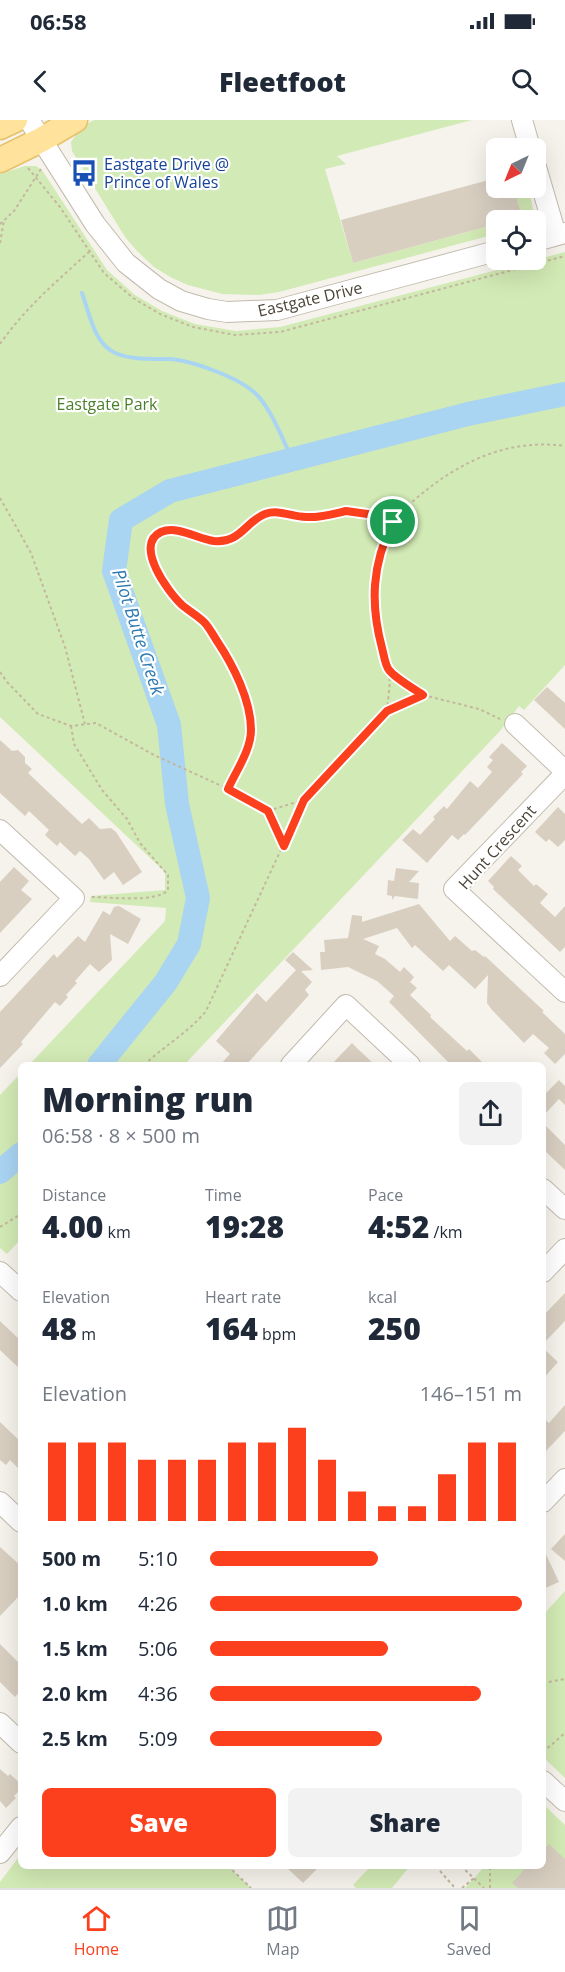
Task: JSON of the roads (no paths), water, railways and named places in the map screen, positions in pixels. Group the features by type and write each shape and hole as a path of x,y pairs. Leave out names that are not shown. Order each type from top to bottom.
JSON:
{"main road":[{"path":"0,127 15,120"},
{"path":"0,160 35,130 75,120"}],"street":[{"path":"522,120 527,138"},
{"name":"Eastgate Drive","path":"35,130 95,224 126,263 159,289 181,301 208,309 227,312 277,310 486,254"},
{"path":"546,194 560,234"},
{"path":"515,724 565,773"},
{"name":"Hunt Crescent","path":"565,773 454,889 565,992"},
{"path":"0,830 74,898 0,976"},
{"path":"294,1062 346,1005 407,1062"},
{"path":"546,1192 565,1209"},
{"path":"546,1269 565,1249"},
{"path":"0,1272 18,1288"},
{"path":"546,1499 565,1479"},
{"path":"0,1502 18,1519"},
{"path":"0,1723 18,1740"},
{"path":"546,1784 565,1802"},
{"path":"0,1853 18,1831"}],"waterway":[{"path":"82,293 99,339 110,350 122,356 178,360 189,363 228,376 250,389 267,408 292,459"},
{"name":"Pilot Butte Creek","path":"101,1062 166,982 189,944 198,898 177,804 169,725 114,571 121,520 170,491 468,414 565,394"},
{"name":"Pilot Butte Creek","path":"189,894 196,888"},
{"name":"Pilot Butte Creek","path":"0,1172 18,1157"}],"place":[{"name":"Eastgate Drive @ Prince of Wales","path":"84,173"}],"park label":[{"name":"Eastgate Park","path":"107,404"}]}
